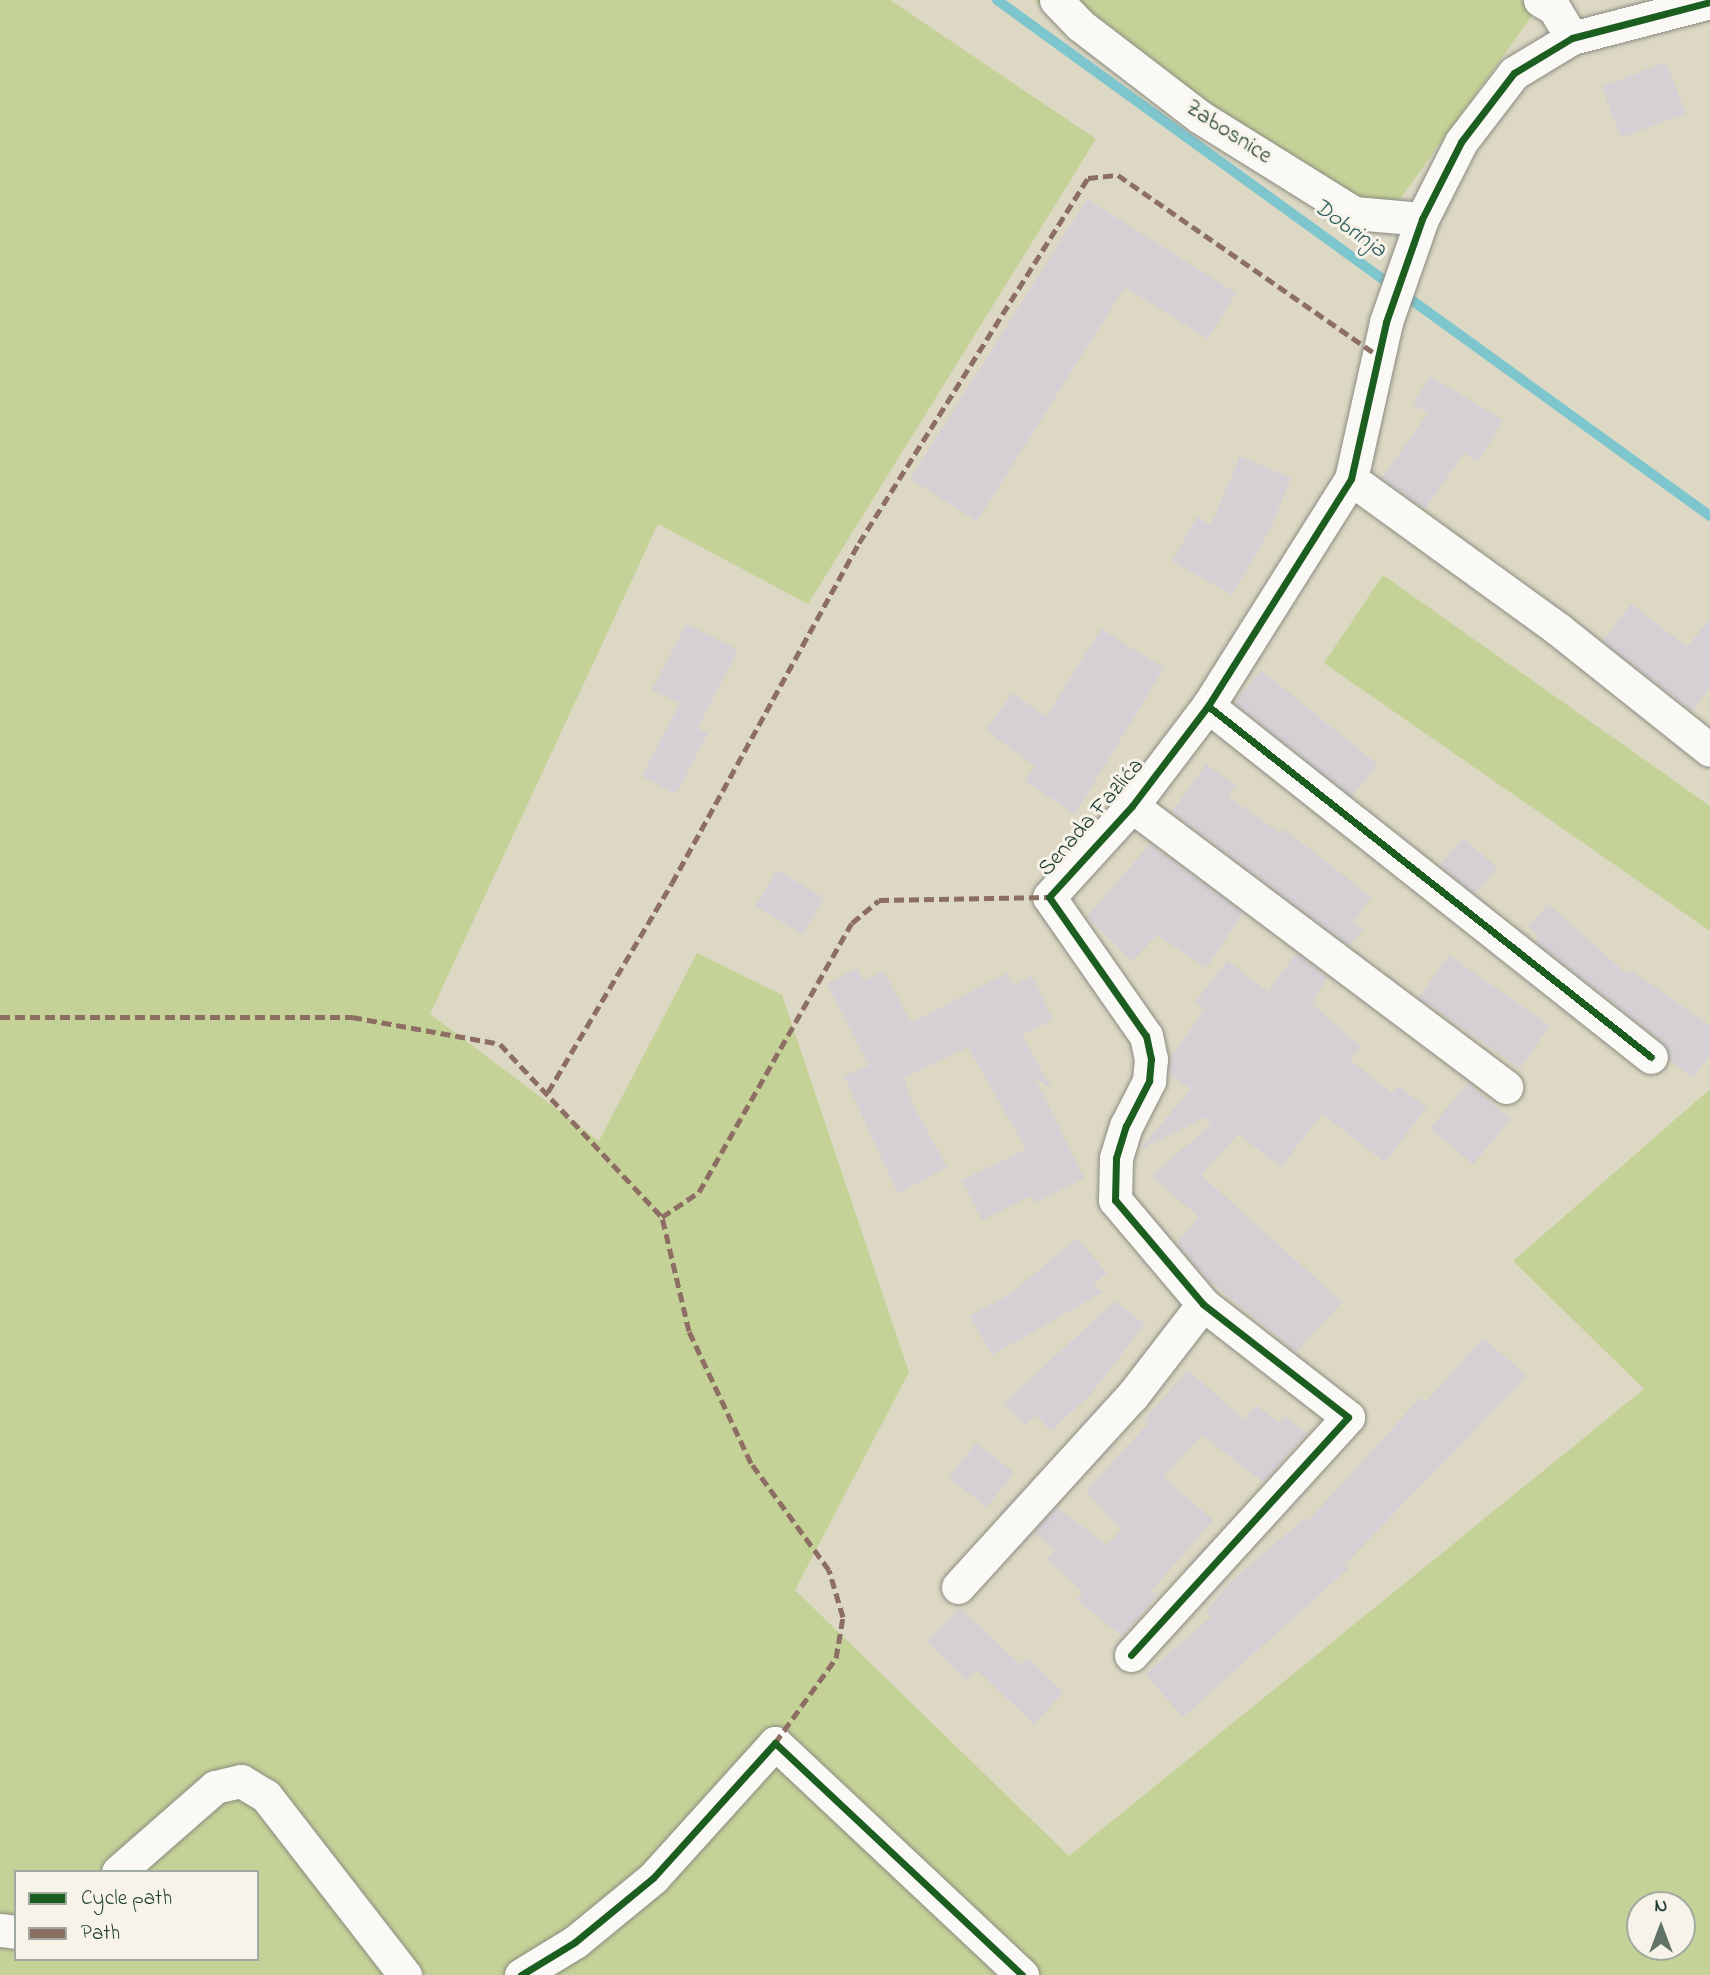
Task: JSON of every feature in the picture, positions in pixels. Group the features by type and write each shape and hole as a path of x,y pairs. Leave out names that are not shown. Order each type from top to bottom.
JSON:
{"street":[{"name":"Zabosnice","path":"1056,0 1080,25 1200,117 1354,213 1422,219"},
{"path":"1540,0 1554,8 1572,38"},
{"name":"Senada Fazlića","path":"1131,1655 1348,1417 1203,1304 1115,1200 1116,1158 1126,1126 1149,1081 1151,1059 1146,1036 1049,897 1132,806 1208,706 1351,479 1386,322 1408,266 1422,219 1461,142 1514,73 1572,38 1710,2"},
{"path":"1351,479 1558,629 1710,750"},
{"path":"1208,706 1651,1057"},
{"name":"Senada Fazlića","path":"1132,806 1506,1087"},
{"path":"958,1587 1132,1396 1203,1304"},
{"path":"521,1975 575,1941 653,1878 775,1744 1023,1975"},
{"path":"120,1870 215,1787 241,1781 266,1796 405,1975"}],"green space":[{"path":"0,0 890,0 1096,139 808,604 658,524 430,1014 599,1141 697,953 782,995 909,1372 795,1590 1069,1856 1644,1389 1513,1261 1710,1089 1710,1975 0,1975"},
{"path":"1034,0 1521,0 1536,10 1382,224"},
{"path":"1383,575 1710,806 1710,931 1324,663"}],"building":[{"path":"1666,62 1686,113 1621,138 1602,87"},
{"path":"1087,199 1236,293 1208,339 1125,287 977,521 910,479"},
{"path":"1430,376 1503,420 1478,462 1464,453 1425,509 1382,478 1428,413 1413,404"},
{"path":"1240,456 1291,478 1271,528 1232,595 1172,561 1197,517 1211,525"},
{"path":"1631,604 1687,647 1710,619 1710,688 1692,711 1603,641"},
{"path":"686,624 738,650 698,728 708,733 676,794 642,776 680,703 652,690"},
{"path":"1101,629 1164,668 1075,814 1025,781 1035,766 986,730 1013,693 1046,717"},
{"path":"1261,670 1378,764 1351,797 1235,703"},
{"path":"1206,764 1236,785 1228,797 1281,833 1284,829 1371,897 1353,922 1363,929 1350,946 1172,812"},
{"path":"1463,838 1498,868 1475,895 1440,864"},
{"path":"1150,844 1243,913 1206,968 1157,935 1132,961 1087,917"},
{"path":"777,870 824,898 803,934 755,906"},
{"path":"1548,904 1627,974 1631,970 1710,1026 1710,1056 1692,1078 1670,1060 1663,1042 1535,941 1539,936 1528,927"},
{"path":"1296,953 1327,977 1312,1004 1361,1047 1350,1060 1392,1093 1398,1086 1427,1107 1385,1162 1322,1114 1281,1167 1238,1134 1201,1175 1342,1302 1296,1352 1206,1278 1177,1243 1199,1217 1151,1176 1211,1125 1206,1117 1139,1150 1191,1089 1169,1074 1170,1059 1204,1010 1195,1002 1228,961 1268,992"},
{"path":"1449,955 1550,1026 1520,1068 1419,998"},
{"path":"857,968 864,981 884,971 911,1023 1007,973 1013,986 1032,976 1053,1020 1022,1035 1052,1089 1035,1078 1084,1178 1035,1203 1031,1196 982,1220 962,1180 1026,1149 968,1047 904,1078 913,1105 947,1167 898,1194 844,1076 869,1065 827,984"},
{"path":"1468,1083 1511,1119 1473,1164 1430,1128"},
{"path":"1077,1238 1107,1273 1093,1285 1103,1292 992,1355 970,1316 1012,1293"},
{"path":"1115,1301 1145,1324 1091,1394 1051,1431 1036,1415 1025,1425 1004,1403"},
{"path":"1483,1338 1527,1376 1344,1565 1348,1569 1183,1717 1145,1674 1211,1617 1206,1611 1235,1578 1304,1519 1307,1522 1421,1397 1426,1402"},
{"path":"1188,1370 1244,1420 1256,1405 1279,1423 1285,1416 1307,1433 1263,1482 1202,1435 1163,1477 1213,1520 1151,1591 1157,1596 1122,1636 1077,1600 1083,1592 1047,1559 1055,1550 1034,1532 1057,1507 1107,1545 1121,1530 1086,1491 1148,1424 1144,1420"},
{"path":"976,1443 1014,1473 987,1507 949,1478"},
{"path":"960,1608 1021,1665 1028,1659 1063,1692 1034,1724 977,1670 967,1680 927,1642"}],"waterway":[{"name":"Dobrinja","path":"997,0 1710,516"}],"marked path":[{"path":"548,1092 672,883 859,543 1088,178 1118,175 1378,356"},
{"path":"775,1743 836,1658 843,1617 829,1570 751,1463 689,1331 662,1217 699,1192 852,923 879,900 1049,897"},
{"path":"0,1017 352,1017 500,1044 662,1217"}],"cycle path":[{"path":"1131,1655 1348,1417 1203,1304 1115,1200 1116,1158 1126,1126 1149,1081 1151,1059 1146,1036 1049,897 1132,806 1208,706 1351,479 1386,322 1422,219 1461,142 1514,73 1572,38 1710,2"},
{"path":"1208,706 1651,1057"},
{"path":"521,1975 575,1942 653,1878 775,1743 1022,1975"}]}
